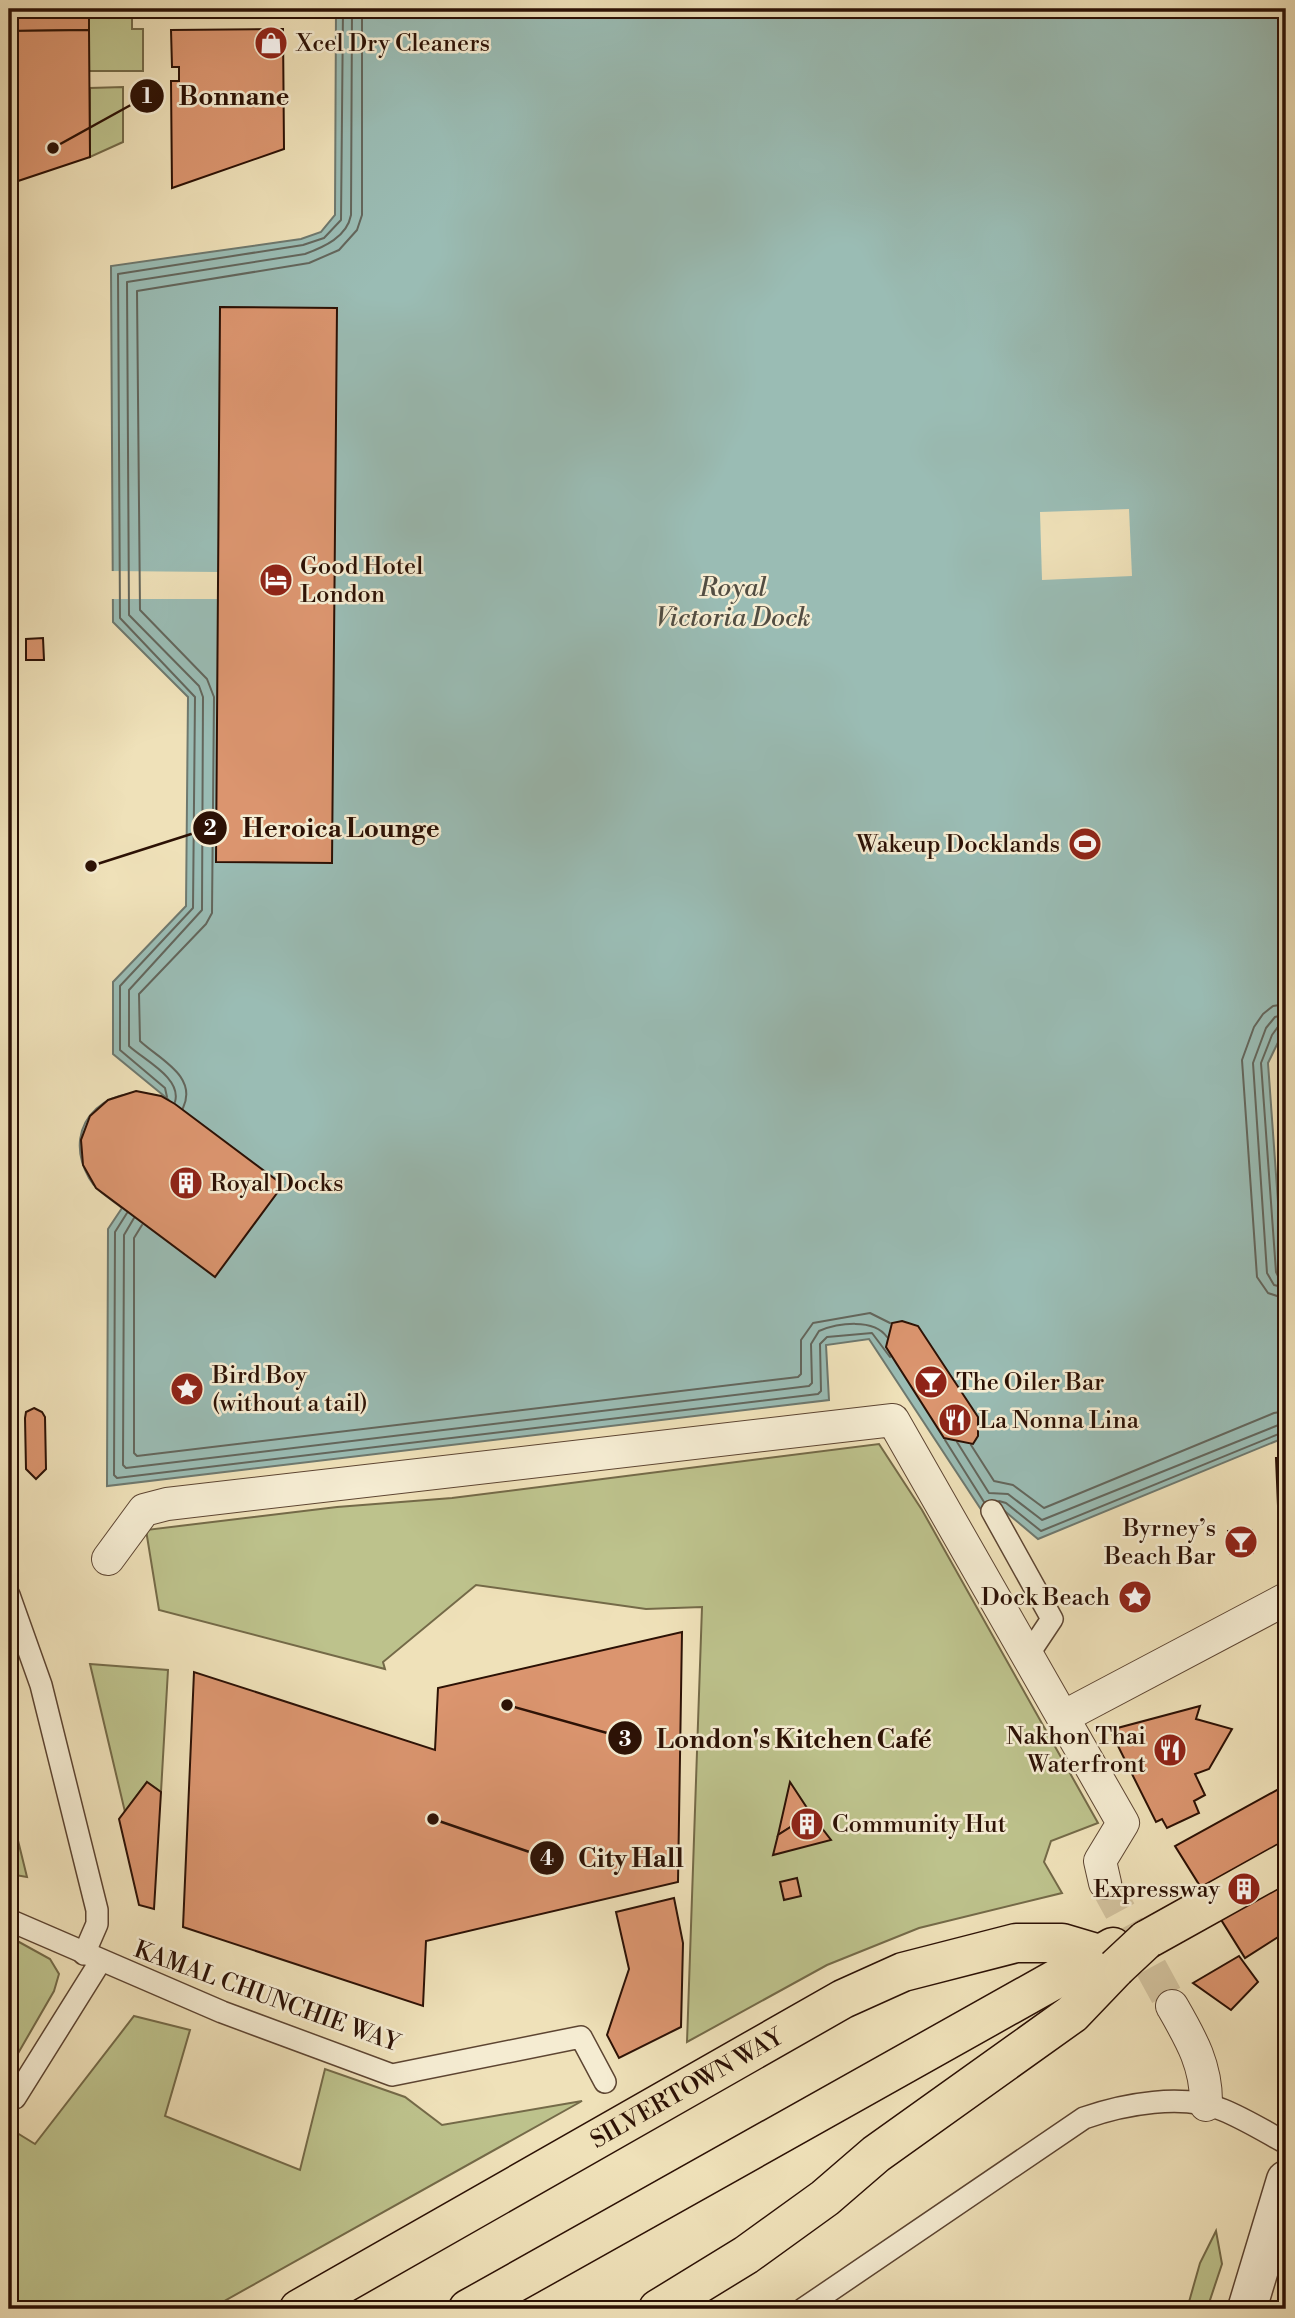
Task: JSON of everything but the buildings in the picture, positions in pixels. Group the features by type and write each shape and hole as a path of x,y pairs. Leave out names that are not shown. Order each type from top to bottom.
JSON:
{"main road":[{"path":"657,2309 746,2255 825,2198 876,2154 1072,2014 1146,1940 1286,1862"},
{"path":"468,2309 1099,1954 1118,1944 1146,1940"},
{"name":"SILVERTOWN WAY","path":"299,2309 811,2017 903,1972 1016,1943 1062,1943 1099,1954"}],"street":[{"path":"108,1559 144,1510 167,1504 893,1420 1124,1823 1100,1861 1105,1883"},
{"path":"1063,1717 1286,1599"},
{"path":"1172,2006 1200,2057 1206,2083 1206,2105"},
{"path":"1247,2309 1286,2180"}],"lane":[{"path":"992,1511 1052,1619 1028,1655"},
{"name":"KAMAL CHUNCHIE WAY","path":"10,1604 41,1685 97,1910 92,1958 15,2098"},
{"name":"KAMAL CHUNCHIE WAY","path":"9,1920 222,2012 392,2075 581,2037 605,2082"},
{"path":"803,2309 1084,2118 1143,2105 1206,2105 1231,2114 1286,2143"}],"green space":[{"path":"89,9 132,9 132,29 143,29 143,71 89,71"},
{"path":"123,87 123,142 90,157 90,88"},
{"path":"879,1444 922,1510 1098,1823 1051,1841 1044,1862 1062,1893 919,1928 827,1965 687,2042 702,1607 646,1609 476,1585 383,1662 385,1669 159,1610 146,1530 337,1507 452,1498"},
{"path":"90,1664 168,1670 161,1792 147,1782 125,1812"},
{"path":"9,1804 27,1877 9,1874"},
{"path":"10,1937 50,1959 59,1974 54,1991 9,2069"},
{"path":"134,2016 190,2030 165,2116 300,2170 325,2069 405,2097 442,2125 582,2101 210,2309 10,2309 9,2128 35,2144"},
{"path":"1216,2231 1222,2264 1207,2309 1187,2309 1200,2263"}],"water":[{"name":"Royal Victoria Dock","path":"336,9 1286,9 1286,1026 1268,1063 1286,1314 1286,1437 1038,1539 1001,1508 984,1514 869,1339 826,1345 829,1400 107,1486 108,1229 122,1208 100,1191 89,1178 81,1157 80,1138 86,1122 96,1109 111,1099 129,1094 148,1094 169,1100 113,1054 113,982 186,906 188,697 113,622 111,266 301,239 321,232 335,215"}],"pier":[{"path":"1129,509 1132,576 1042,580 1040,512"},
{"path":"110,571 218,572 218,599 110,599"}],"tunnel":[{"path":"1105,1883 1172,2006"}],"place":[{"name":"Xcel Dry Cleaners","path":"271,43"},
{"name":"Bonnane","path":"53,148"},
{"name":"Good Hotel London","path":"276,580"},
{"name":"Wakeup Docklands","path":"1085,844"},
{"name":"Heroica Lounge","path":"91,866"},
{"name":"Royal Docks","path":"186,1183"},
{"name":"The Oiler Bar","path":"931,1382"},
{"name":"Bird Boy (without a tail)","path":"187,1389"},
{"name":"La Nonna Lina","path":"955,1420"},
{"name":"Byrney’s Beach Bar","path":"1241,1542"},
{"name":"Dock Beach","path":"1135,1597"},
{"name":"London's Kitchen Café","path":"507,1705"},
{"name":"Nakhon Thai Waterfront","path":"1170,1750"},
{"name":"City Hall","path":"433,1819"},
{"name":"Community Hut","path":"807,1824"},
{"name":"Expressway","path":"1244,1889"}]}
